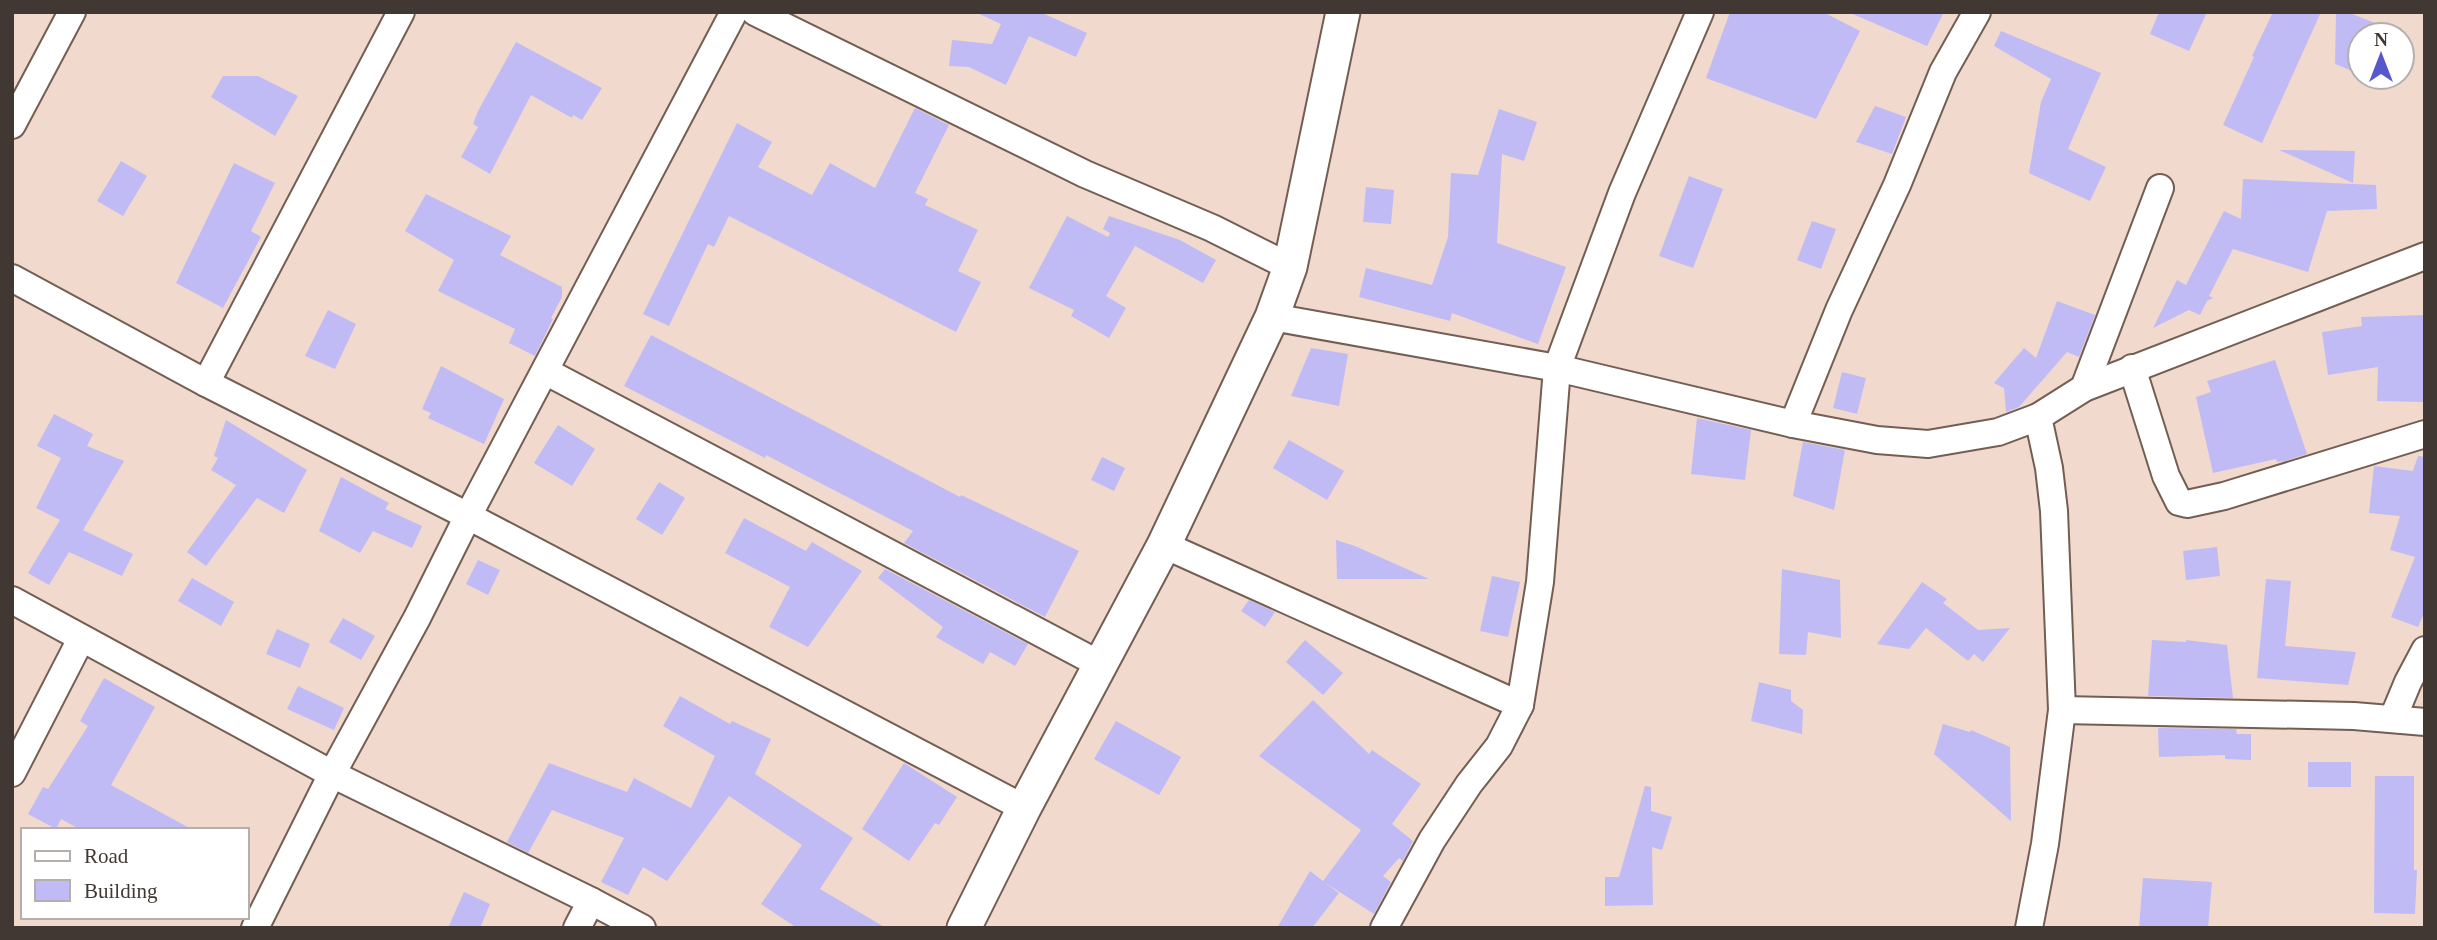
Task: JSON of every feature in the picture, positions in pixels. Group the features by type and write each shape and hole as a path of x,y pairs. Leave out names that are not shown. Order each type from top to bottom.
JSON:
{"street":[{"path":"12,125 72,12"},
{"path":"206,383 401,12"},
{"path":"255,928 332,774 417,618 734,12"},
{"path":"755,12 1084,174 1212,228 1290,267"},
{"path":"964,928 1024,808 1164,545 1272,317 1290,267 1343,12"},
{"path":"1384,928 1432,840 1469,784 1499,746 1520,705 1540,582 1557,368 1622,193 1700,12"},
{"path":"1793,424 1839,310 1902,172 1943,72 1977,12"},
{"path":"2084,388 2160,188"},
{"path":"1272,317 1557,368 1793,424 1877,440 1928,444 1998,432 2038,417 2084,388 2132,368 2425,256"},
{"path":"12,278 206,383 468,516 1024,808"},
{"path":"2132,368 2166,476 2179,502 2187,504 2224,496 2425,434"},
{"path":"545,371 1101,665"},
{"path":"2029,928 2045,844 2062,710 2054,511 2049,468 2038,417"},
{"path":"1164,545 1520,705"},
{"path":"12,600 332,774 642,928"},
{"path":"12,773 81,639"},
{"path":"2393,718 2425,650"},
{"path":"2062,710 2393,718 2425,722"},
{"path":"577,928 592,901"}],"building":[{"path":"975,12 1040,12 1087,33 1076,57 1029,36 1006,85 969,67 949,66 952,40 992,44 1001,24"},
{"path":"1730,12 1823,12 1860,31 1816,119 1706,78"},
{"path":"1848,12 1944,12 1927,46"},
{"path":"2159,12 2207,12 2189,51 2150,34"},
{"path":"2273,12 2321,12 2262,143 2223,125"},
{"path":"2336,12 2347,12 2370,21 2346,21 2346,68 2335,64"},
{"path":"2001,31 2101,73 2068,149 2106,167 2090,201 2029,173 2041,102 2051,79 1994,46"},
{"path":"516,42 602,88 582,120 573,115 572,118 531,95 490,174 461,157 478,127 473,124 478,111"},
{"path":"223,76 258,76 298,96 275,136 211,97"},
{"path":"1875,106 1906,117 1892,154 1856,142"},
{"path":"915,108 949,125 915,193 928,199 925,205 978,230 958,271 981,282 956,332 729,216 714,247 708,244 669,326 643,314 737,123 772,142 758,167 812,195 830,163 875,188"},
{"path":"1499,109 1537,122 1524,161 1502,154 1497,243 1566,267 1538,344 1452,313 1450,321 1359,297 1366,268 1432,285 1448,237 1451,173 1478,175"},
{"path":"2279,150 2355,151 2353,183"},
{"path":"121,161 147,176 123,216 97,201"},
{"path":"234,163 275,183 251,231 261,237 223,308 176,283"},
{"path":"1689,176 1723,189 1693,268 1659,256"},
{"path":"2243,179 2376,185 2377,209 2327,211 2308,272 2233,249 2209,296 2213,298 2207,301 2200,315 2189,310 2153,328 2177,280 2186,285 2224,211 2241,219"},
{"path":"1366,187 1394,190 1391,224 1363,222"},
{"path":"426,194 511,236 500,255 562,287 562,297 535,356 509,343 515,329 438,291 454,260 405,231"},
{"path":"1067,216 1108,237 1110,233 1103,229 1109,216 1180,240 1216,260 1203,283 1135,246 1106,296 1126,308 1109,338 1071,316 1074,310 1029,288"},
{"path":"1812,221 1836,229 1821,269 1797,260"},
{"path":"2057,301 2095,315 2079,357 2067,352 2019,407 2006,412 2004,388 1994,383 2024,348 2036,358"},
{"path":"328,310 356,324 335,369 305,356"},
{"path":"2425,315 2425,402 2377,401 2378,367 2328,375 2322,332 2362,326 2361,317"},
{"path":"651,335 960,497 961,495 1079,551 1045,617 904,543 913,531 624,386"},
{"path":"1311,348 1348,354 1339,406 1291,396"},
{"path":"2275,360 2307,454 2285,461 2277,462 2276,459 2213,473 2196,397 2211,392 2207,381"},
{"path":"441,366 504,399 484,444 428,418 431,413 422,409"},
{"path":"1842,372 1866,378 1857,414 1833,408"},
{"path":"54,414 93,434 87,446 124,461 83,530 133,554 122,576 69,552 49,585 28,573 60,520 36,508 61,458 37,446"},
{"path":"1697,418 1751,430 1745,480 1691,474"},
{"path":"226,420 307,470 284,513 257,498 206,566 187,552 236,485 211,470 218,458 214,456"},
{"path":"558,425 595,449 572,486 534,463"},
{"path":"1289,440 1344,471 1327,500 1273,468"},
{"path":"1803,442 1845,450 1834,510 1793,496"},
{"path":"2418,456 2425,457 2425,611 2418,627 2391,617 2415,557 2390,550 2400,516 2369,513 2374,466 2413,471"},
{"path":"1102,457 1125,468 1114,491 1091,480"},
{"path":"341,477 389,503 385,509 422,526 412,548 373,531 360,553 319,531"},
{"path":"659,482 685,498 662,535 636,519"},
{"path":"744,518 806,551 812,542 862,571 808,647 769,627 790,587 725,553"},
{"path":"1336,540 1355,546 1429,579 1337,579"},
{"path":"2217,547 2220,576 2186,580 2183,551"},
{"path":"478,560 500,570 488,595 466,584"},
{"path":"885,569 1028,644 1015,666 990,652 983,664 936,637 943,627 878,578"},
{"path":"1782,569 1840,580 1841,638 1808,632 1806,655 1779,654"},
{"path":"1492,576 1520,582 1508,637 1480,631"},
{"path":"192,578 234,602 221,626 178,601"},
{"path":"2266,579 2291,581 2285,646 2356,652 2348,685 2257,678"},
{"path":"1922,582 1947,599 1943,603 1978,630 2010,628 1983,662 1974,654 1968,661 1926,628 1909,649 1877,644"},
{"path":"1249,600 1275,612 1265,627 1241,611"},
{"path":"343,618 375,636 361,660 329,642"},
{"path":"277,629 310,644 300,668 266,654"},
{"path":"1305,640 1343,673 1323,695 1286,662"},
{"path":"2152,640 2186,640 2227,645 2233,698 2148,696"},
{"path":"104,678 155,707 111,785 189,828 77,828 61,819 54,828 28,814 43,787 48,789 88,726 80,721"},
{"path":"1759,682 1791,690 1791,701 1803,710 1802,734 1751,721"},
{"path":"298,686 344,708 334,730 287,709"},
{"path":"680,696 730,724 732,721 771,739 755,774 853,838 820,889 886,928 797,928 761,904 802,845 729,796 667,881 643,867 628,895 601,882 624,838 552,810 528,853 507,842 549,763 627,792 634,778 691,808 715,756 663,726"},
{"path":"1313,700 1369,754 1372,750 1421,784 1392,824 1413,841 1403,861 1399,858 1383,876 1391,882 1374,914 1324,882 1339,893 1312,928 1277,928 1310,871 1323,881 1361,830 1259,756"},
{"path":"1116,721 1181,757 1159,795 1094,759"},
{"path":"1943,724 1970,732 1971,730 2010,747 2011,821 1934,754"},
{"path":"2158,728 2236,729 2237,734 2251,734 2251,760 2225,759 2225,755 2159,757"},
{"path":"2308,762 2351,762 2351,787 2308,787"},
{"path":"904,763 957,797 939,825 935,823 909,861 862,829"},
{"path":"2375,776 2414,776 2414,870 2417,870 2415,914 2374,913"},
{"path":"1645,786 1651,787 1651,811 1672,817 1662,850 1652,847 1653,905 1605,906 1605,877 1619,877"},
{"path":"2143,878 2212,882 2208,928 2139,928"},
{"path":"464,892 490,904 480,928 448,928"}]}
